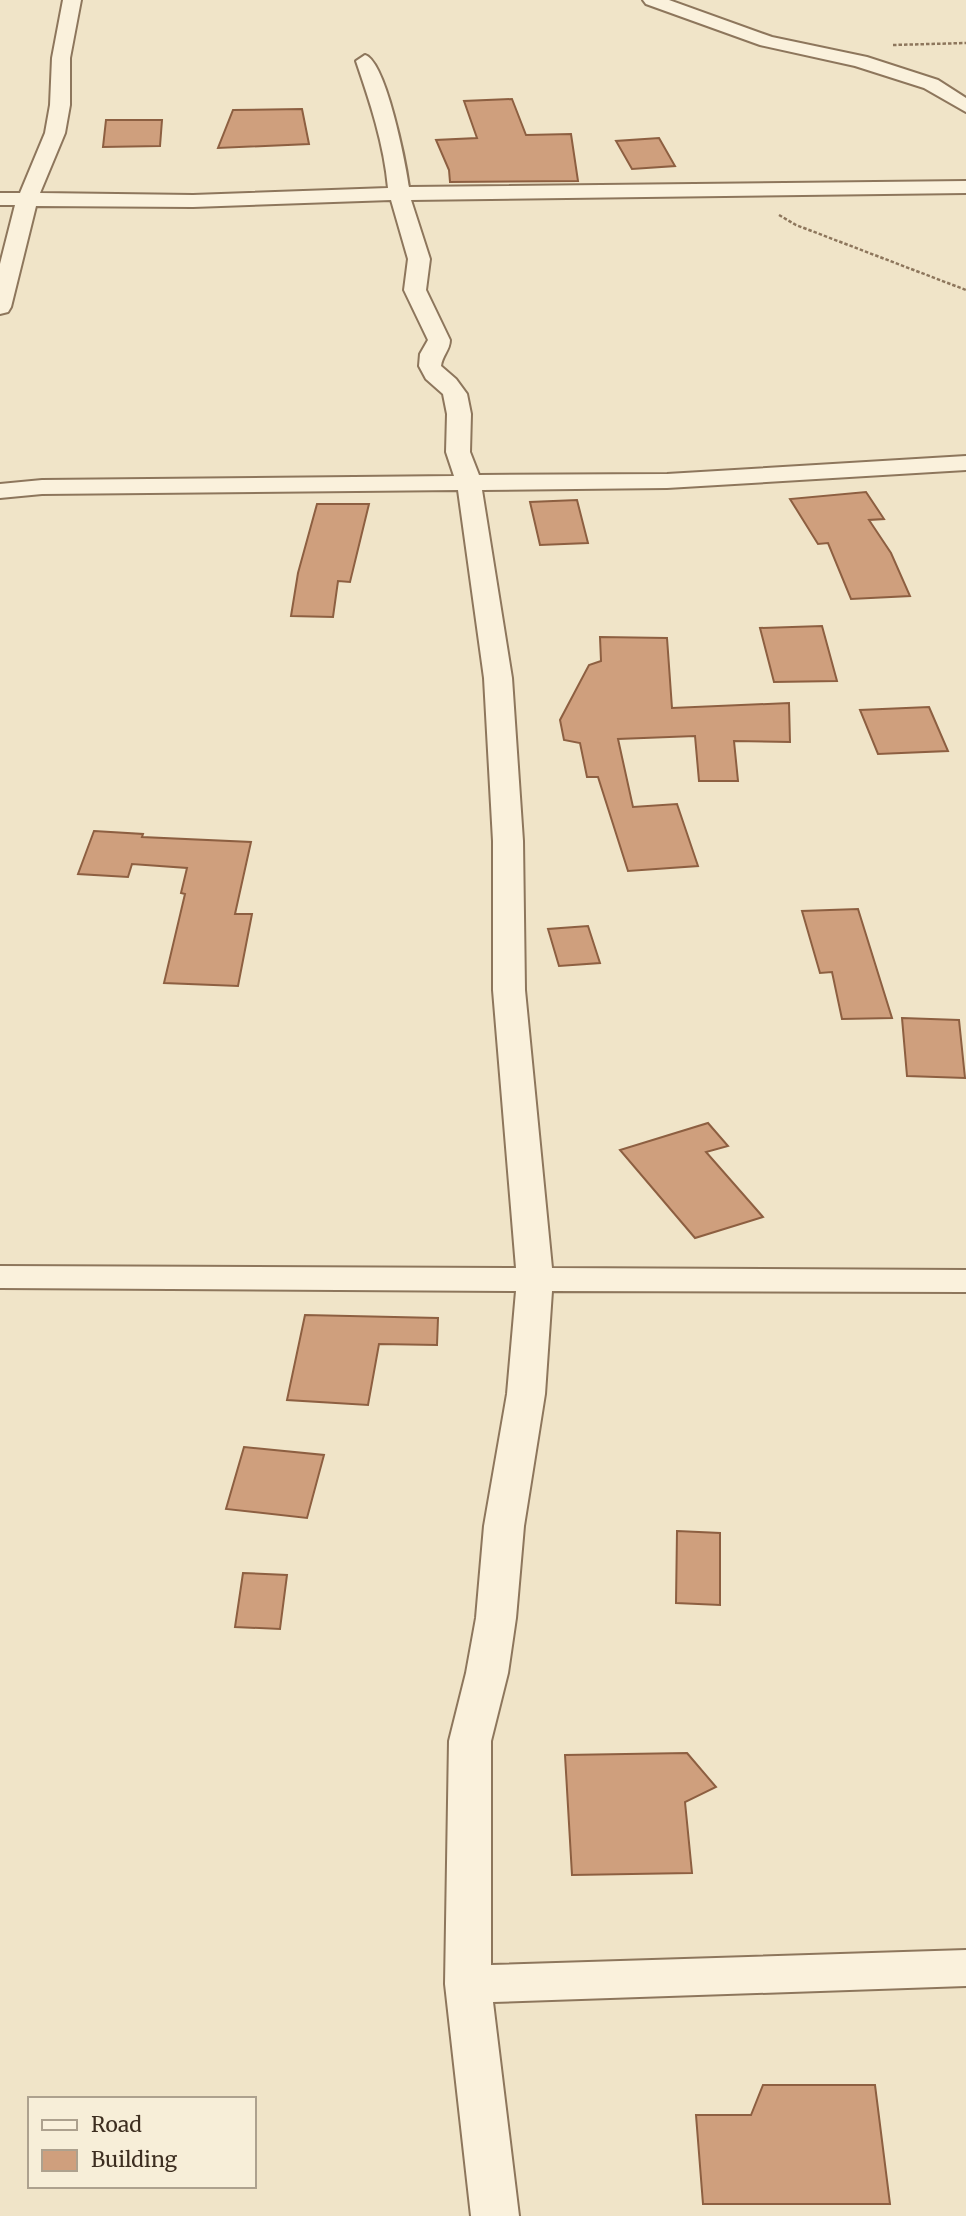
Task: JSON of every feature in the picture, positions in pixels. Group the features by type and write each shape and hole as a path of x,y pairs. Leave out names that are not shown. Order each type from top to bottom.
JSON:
{"street":[{"path":"0,307 27,200 55,133 60,105 61,58 72,0"},
{"path":"652,0 767,41 860,61 931,84 966,106"},
{"path":"365,61 381,106 396,165 399,192 419,259 415,290 439,340 439,345 431,354 430,366 455,394 459,414 458,452 469,483 498,678 508,841 509,990 535,1280 526,1394 504,1526 496,1618 487,1673 470,1741 468,1984 495,2216"},
{"path":"0,199 193,201 399,192 966,187"},
{"path":"0,491 42,488 667,481 966,463"},
{"path":"0,1277 966,1281"},
{"path":"468,1984 966,1968"}],"path":[{"path":"742,191 796,226 966,290"}],"building":[{"path":"512,99 526,135 571,134 578,181 450,182 449,170 436,140 477,138 464,101"},
{"path":"302,109 309,144 218,148 233,110"},
{"path":"106,120 162,120 160,146 103,147"},
{"path":"659,138 675,166 632,169 616,141"},
{"path":"866,492 884,519 869,520 891,553 910,596 851,599 828,543 818,544 790,499"},
{"path":"577,500 588,543 540,545 530,502"},
{"path":"317,504 369,504 350,582 338,581 333,617 291,616 298,573"},
{"path":"822,626 837,681 774,682 760,628"},
{"path":"600,637 667,638 672,708 789,703 790,742 734,741 738,781 699,781 695,736 618,739 633,807 677,804 698,866 628,871 598,777 587,777 580,743 564,740 560,720 589,665 601,661"},
{"path":"929,707 948,751 878,754 860,710"},
{"path":"94,831 143,834 142,837 251,842 235,914 252,914 238,986 164,983 185,894 181,893 187,868 132,864 128,877 78,874"},
{"path":"858,909 892,1018 842,1019 832,972 820,973 802,911"},
{"path":"588,926 600,963 559,966 548,929"},
{"path":"902,1018 959,1020 965,1078 907,1076"},
{"path":"708,1123 728,1146 706,1152 763,1217 695,1238 620,1150"},
{"path":"305,1315 438,1318 437,1345 379,1344 368,1405 287,1400"},
{"path":"244,1447 324,1455 307,1518 226,1509"},
{"path":"677,1531 720,1533 720,1605 676,1603"},
{"path":"243,1573 287,1575 280,1629 235,1627"},
{"path":"687,1753 716,1787 685,1802 692,1873 572,1875 565,1755"},
{"path":"763,2085 875,2085 890,2204 703,2204 696,2115 751,2115"}]}
